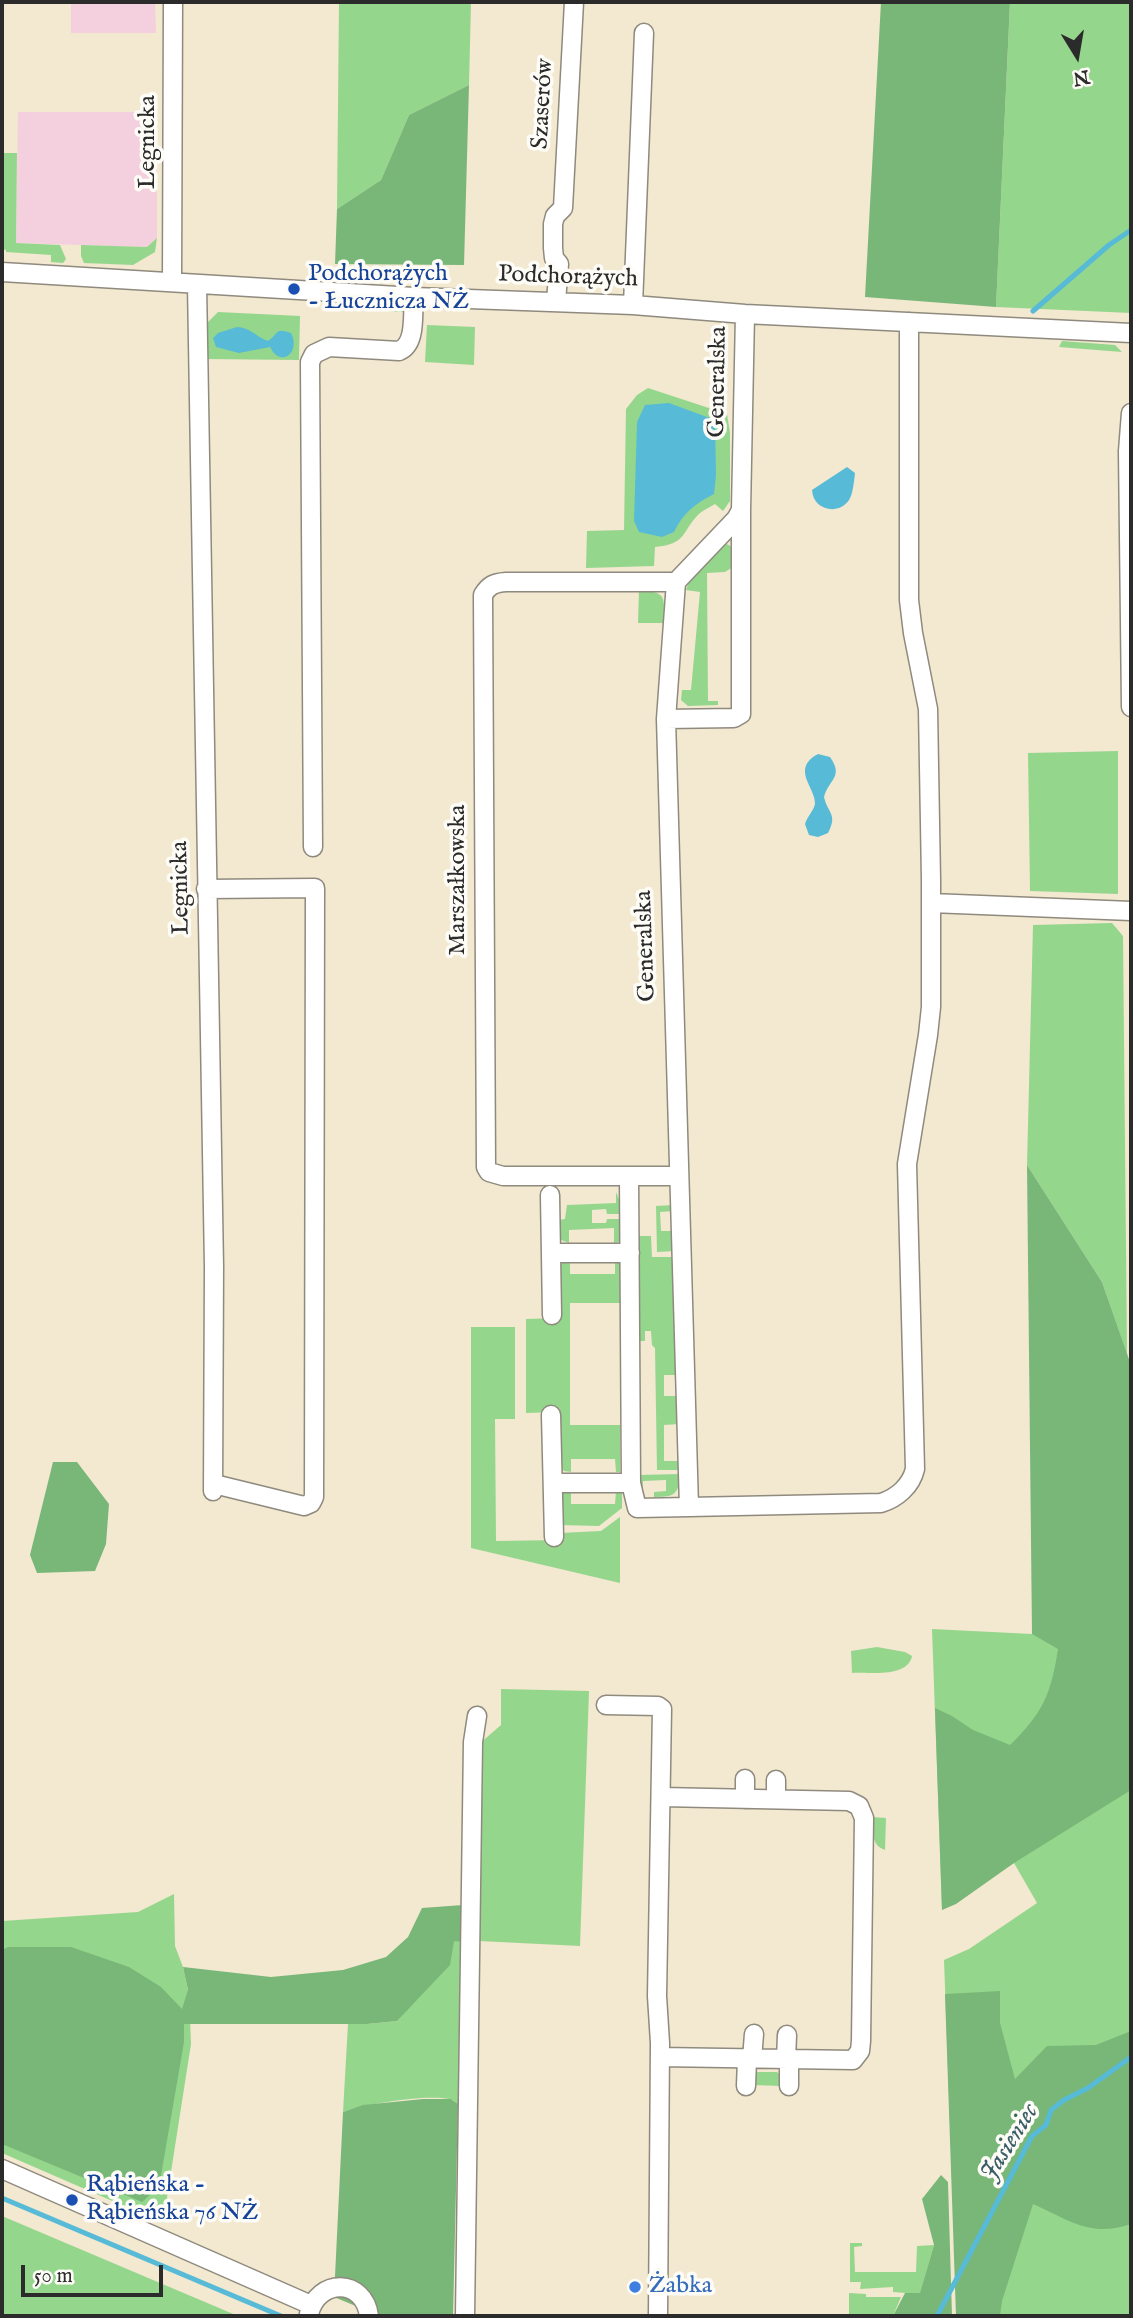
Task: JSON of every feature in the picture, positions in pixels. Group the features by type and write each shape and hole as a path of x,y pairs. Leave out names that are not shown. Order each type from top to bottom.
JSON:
{"street":[{"name":"Legnicka","path":"172,282 173,2"},
{"name":"Szaserów","path":"556,301 559,264 554,258 553,224 555,216 563,208 574,2"},
{"path":"633,305 645,33"},
{"name":"Podchorążych","path":"2,272 414,297 556,301 746,314 1131,333"},
{"name":"Legnicka","path":"197,284 206,889 214,1267 213,1487 304,1506 311,1503 314,1497 315,888 206,889"},
{"path":"313,847 310,362 314,354 329,347 399,351 404,349 410,340 414,297"},
{"name":"Generalska","path":"666,719 734,718 741,714 741,510 746,314"},
{"path":"629,1176 631,1483 637,1507 881,1503 899,1494 914,1475 915,1464 907,1164 929,1025 928,709 909,600 909,322"},
{"path":"1131,413 1128,451 1131,707"},
{"path":"676,582 736,519 741,510"},
{"name":"Marszałkowska","path":"676,582 495,582 487,588 483,596 486,1167 489,1172 503,1176 678,1176"},
{"name":"Generalska","path":"676,582 666,719 689,1507"},
{"path":"930,903 1131,911"},
{"path":"550,1195 552,1315"},
{"path":"551,1254 630,1253"},
{"path":"551,1415 554,1537"},
{"path":"552,1483 631,1483"},
{"path":"606,1706 658,1706 662,1709 657,1996 660,2057 658,2316"},
{"path":"465,2316 466,2087 473,1742 477,1716"},
{"path":"745,1779 745,1798"},
{"path":"776,1780 776,1799"},
{"path":"660,2057 853,2060 860,2051 864,1818 859,1806 849,1801 662,1797"},
{"path":"746,2086 754,2034"},
{"path":"787,2035 789,2086"},
{"path":"2,2169 310,2311 315,2298 328,2289 344,2287 358,2293 369,2316"}],"shaded area":[{"path":"71,2 155,2 156,33 71,33"},
{"path":"18,112 157,112 157,238 147,247 16,243"}],"green space":[{"path":"339,2 471,2 469,85 409,115 381,180 337,209"},
{"path":"881,2 1010,2 996,307 865,297"},
{"path":"1010,2 1131,2 1131,313 996,307"},
{"path":"469,85 464,265 335,264 337,209 381,180 409,115"},
{"path":"2,153 17,153 16,243 60,245 66,259 63,263 51,262 51,255 6,252 2,249"},
{"path":"157,238 155,252 133,265 84,263 81,256 81,245 147,247"},
{"path":"331,303 401,307 405,312 330,308"},
{"path":"218,312 300,316 299,360 206,359 205,325"},
{"path":"427,325 475,327 474,365 425,362"},
{"path":"1062,341 1115,345 1122,352 1059,347"},
{"path":"648,388 727,414 730,433 730,501 723,511 715,504 700,513 679,540 655,547 654,566 586,568 587,531 624,530 626,409 637,395"},
{"path":"723,543 733,549 733,567 725,572 707,573 708,701 718,701 718,705 688,706 681,700 682,690 691,690 700,592 686,590 690,578"},
{"path":"639,590 655,592 662,598 663,623 638,623"},
{"path":"1118,751 1118,894 1030,891 1028,753"},
{"path":"1112,923 1123,936 1127,1354 1102,1282 1027,1165 1033,925"},
{"path":"1027,1165 1102,1282 1131,1365 1131,1790 1014,1863 956,1904 942,1910 935,1708 973,1730 1010,1745 1044,1702 1058,1649 1032,1634"},
{"path":"616,1192 620,1202 620,1214 607,1214 606,1209 592,1210 592,1223 620,1219 620,1242 614,1243 614,1228 569,1230 569,1243 561,1240 559,1220 565,1219 567,1205 616,1203"},
{"path":"674,1205 674,1211 660,1212 661,1231 675,1231 675,1251 657,1252 656,1206"},
{"path":"637,1236 651,1236 652,1257 675,1257 677,1375 664,1375 664,1396 678,1396 679,1424 664,1425 664,1461 680,1461 680,1470 657,1470 655,1348 652,1345 651,1331 645,1331 645,1341 638,1341"},
{"path":"570,1260 570,1274 615,1274 615,1260 620,1261 620,1303 570,1303 570,1425 620,1425 620,1472 616,1472 615,1459 571,1459 571,1472 564,1471 560,1466 559,1412 526,1413 526,1319 559,1318 560,1265"},
{"path":"471,1327 515,1327 515,1419 495,1419 496,1541 560,1540 560,1533 601,1531 620,1517 620,1583 471,1548"},
{"path":"53,1462 77,1462 109,1504 106,1544 95,1571 37,1573 30,1555"},
{"path":"680,1474 677,1491 661,1497 654,1497 654,1492 666,1491 666,1480 643,1481 643,1493 638,1475"},
{"path":"564,1490 571,1490 571,1504 615,1504 616,1491 622,1490 622,1508 599,1526 559,1525 560,1497"},
{"path":"1131,1626 1131,2316 957,2316 944,1960 969,1949 1037,1903 1014,1863 942,1910 932,1629 1032,1634 1129,1633"},
{"path":"877,1647 905,1652 912,1656 909,1663 896,1671 852,1673 851,1651"},
{"path":"501,1689 589,1691 580,1946 479,1941 479,1744 501,1725"},
{"path":"872,1817 886,1818 885,1850 875,1841"},
{"path":"174,1894 175,1946 189,1995 191,2044 163,2223 2,2153 2,1921 138,1912"},
{"path":"463,1905 462,1942 454,1941 450,1965 397,2021 367,2024 184,2024 184,2042 159,2187 142,2202 2,2144 2,1950 8,1947 71,1947 129,1967 161,1987 182,2009 188,1990 183,1967 271,1977 343,1970 386,1957 408,1937 422,1908"},
{"path":"454,1940 462,1942 458,2104 439,2098 411,2099 343,2112 348,2024 397,2021"},
{"path":"1000,1991 1000,2023 1015,2079 1047,2046 1096,2045 1131,2031 1131,2224 1117,2228 1092,2228 1069,2221 1033,2204 1002,2301 1000,2316 956,2316 945,1994"},
{"path":"754,2072 777,2072 781,2076 781,2086 753,2085"},
{"path":"451,2099 458,2104 453,2316 380,2316 334,2297 343,2112 363,2105"},
{"path":"941,2175 948,2182 952,2316 893,2316 905,2293 920,2293 934,2245 922,2199"},
{"path":"2,2216 238,2316 3,2316"},
{"path":"850,2243 862,2243 862,2246 854,2247 855,2272 916,2272 917,2246 934,2245 920,2294 893,2292 893,2287 860,2289 861,2282 850,2282"},
{"path":"849,2293 866,2294 866,2297 901,2297 893,2316 849,2316"}],"water":[{"path":"237,327 268,341 279,331 291,333 292,352 279,357 270,347 239,353 216,347 213,338 218,333"},
{"path":"669,403 715,420 716,475 714,494 691,509 674,532 662,537 639,532 634,521 637,422 645,405"},
{"path":"847,467 855,473 849,500 839,508 821,506 813,497 812,490"},
{"path":"818,754 830,757 836,774 824,797 832,822 828,833 818,837 809,835 805,824 815,804 805,772 810,760"}],"waterway":[{"path":"1033,311 1109,245 1131,230"},
{"name":"Jasieniec","path":"937,2316 1032,2136 1046,2125 1051,2110 1131,2057"},
{"path":"2,2198 281,2316"}],"place":[{"name":"Podchorążych - Łucznicza NŻ","path":"294,289"},
{"name":"Rąbieńska - Rąbieńska 76 NŻ","path":"72,2200"},
{"name":"Żabka","path":"635,2287"}]}
